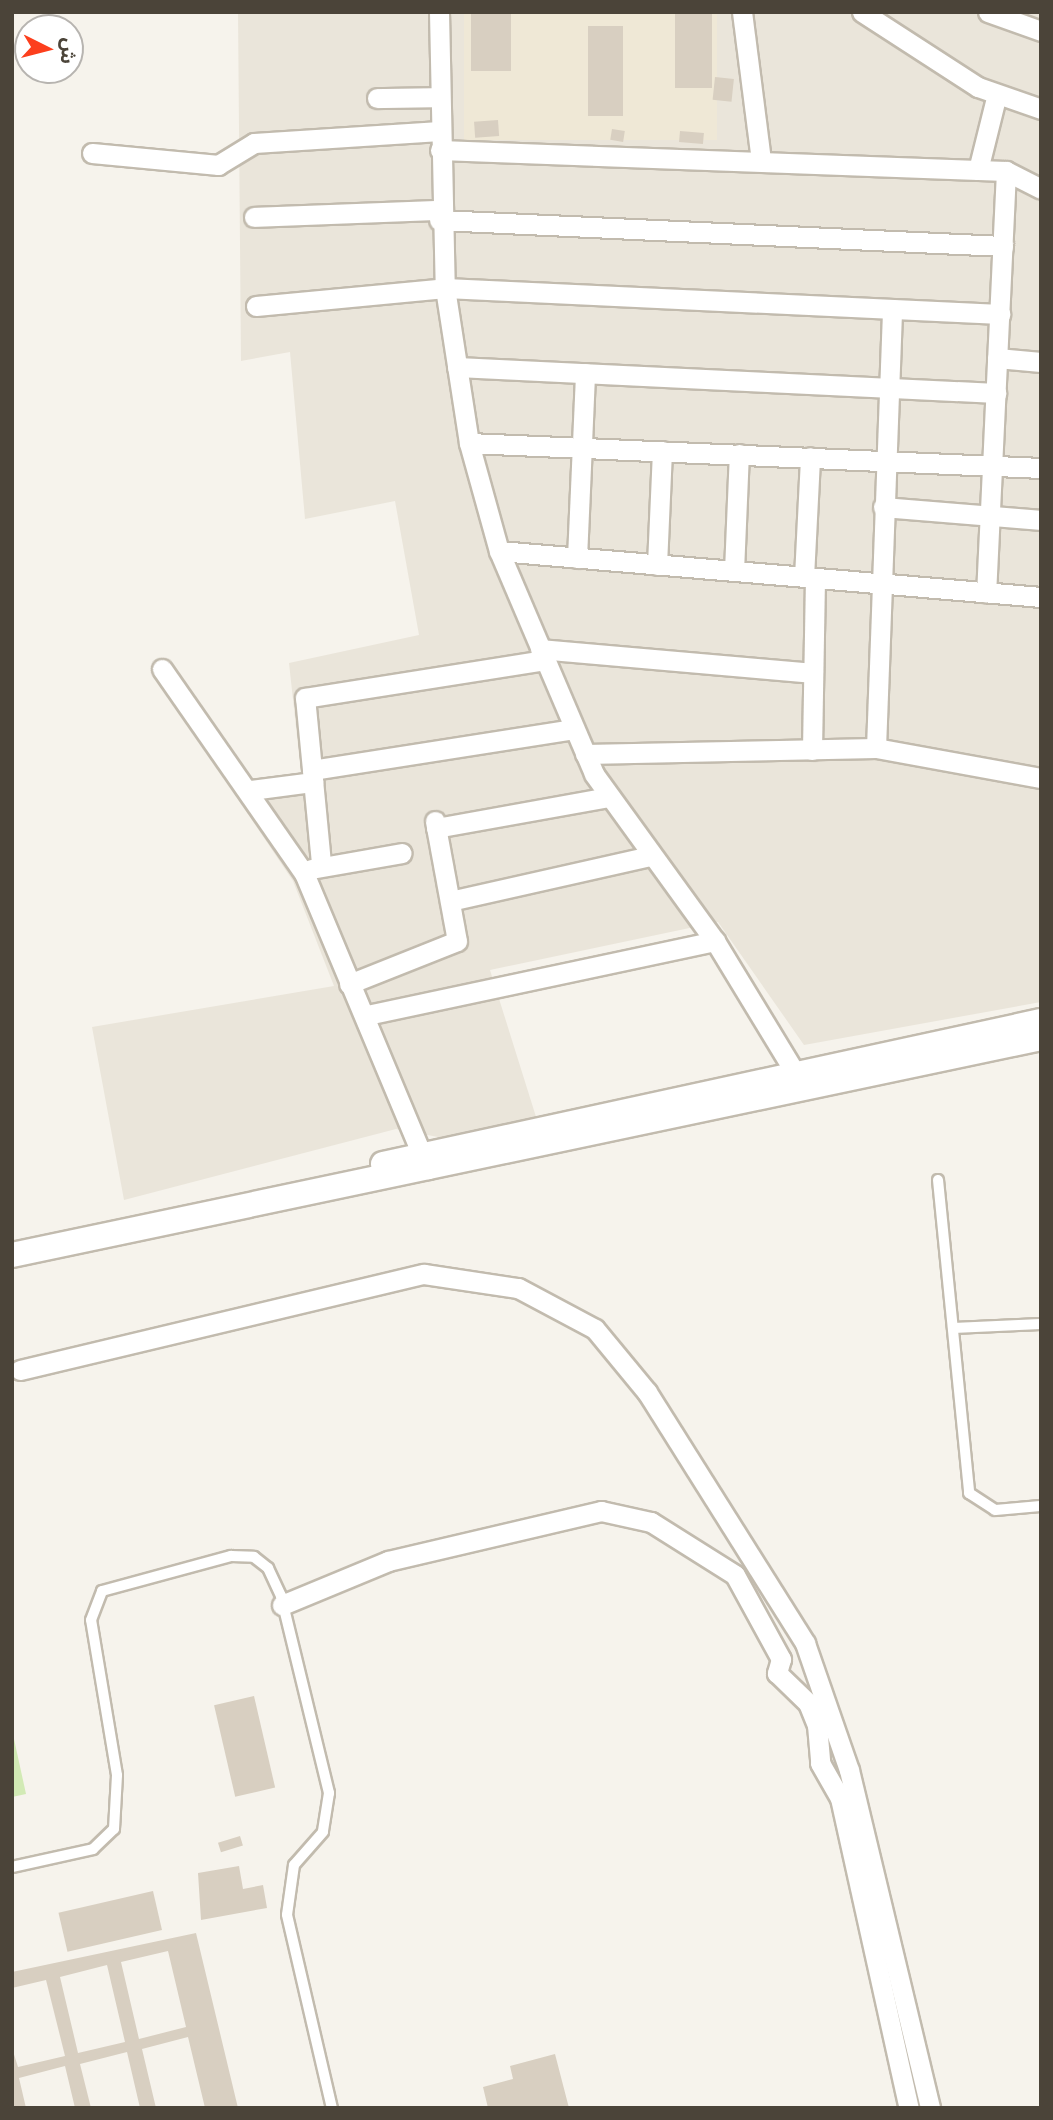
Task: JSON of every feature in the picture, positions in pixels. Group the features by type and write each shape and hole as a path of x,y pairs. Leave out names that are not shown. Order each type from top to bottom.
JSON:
{"street":[{"path":"439,12 439,215 445,288 469,443 499,551 585,754 609,797 649,856 716,941 799,1080"},
{"path":"742,12 761,161"},
{"path":"988,12 1041,31"},
{"path":"870,15 997,94 1041,109"},
{"path":"978,170 997,94"},
{"path":"377,98 439,97"},
{"path":"92,153 218,165 254,142 440,141 761,161 1006,171 1041,189"},
{"path":"986,593 1006,171"},
{"path":"254,217 439,215 1003,246"},
{"path":"256,306 445,288 999,314"},
{"path":"876,748 892,309"},
{"path":"997,359 1041,362"},
{"path":"457,367 996,393"},
{"path":"577,558 585,373"},
{"path":"469,443 1041,468"},
{"path":"657,565 662,451"},
{"path":"734,571 739,454"},
{"path":"810,457 812,750"},
{"path":"883,507 1041,520"},
{"path":"499,551 1041,597"},
{"path":"321,863 305,698 543,654 813,673"},
{"path":"162,669 251,790 304,873 425,1160"},
{"path":"251,790 313,776 575,729"},
{"path":"585,754 876,748 1041,778"},
{"path":"349,984 457,941 436,824 609,797"},
{"path":"304,873 321,863 402,853"},
{"path":"450,901 649,856"},
{"path":"366,1015 716,941"},
{"path":"12,1255 302,1191 425,1160 799,1080 1041,1021"},
{"path":"799,1080 1041,1038"},
{"path":"20,1370 424,1274 518,1288 595,1329 647,1392 805,1643 849,1770 930,2108"},
{"path":"282,1605 388,1561 601,1511 650,1522 735,1575 781,1659 777,1673 808,1703 817,1725 820,1763 840,1798 909,2108"}],"lane":[{"path":"938,1180 969,1493 995,1510 1041,1506"},
{"path":"953,1328 1041,1324"},
{"path":"12,1867 93,1849 114,1829 117,1774 91,1620 103,1591 232,1556 254,1557 268,1568 282,1605 328,1793 323,1832 294,1865 287,1915 332,2108"}],"shaded area":[{"path":"238,12 1041,12 1041,1002 804,1045 718,922 490,970 537,1120 459,1141 396,1129 124,1200 92,1027 334,986 293,881 229,786 301,773 289,663 419,635 395,501 305,519 290,352 241,361"},
{"path":"464,12 717,12 717,140 464,140"}],"green space":[{"path":"12,1730 26,1794 12,1797"}],"building":[{"path":"471,12 511,12 511,71 471,71"},
{"path":"675,12 712,12 712,88 675,88"},
{"path":"588,26 623,26 623,116 588,116"},
{"path":"715,77 734,79 731,102 713,100"},
{"path":"498,120 499,136 475,138 474,122"},
{"path":"612,129 625,131 623,142 610,140"},
{"path":"680,131 704,133 703,144 679,142"},
{"path":"254,1696 275,1788 235,1797 214,1705"},
{"path":"240,1836 243,1846 221,1852 218,1843"},
{"path":"239,1866 243,1889 263,1885 267,1908 201,1920 198,1873"},
{"path":"153,1891 162,1930 67,1952 58,1913"},
{"path":"196,1933 238,2108 205,2108 188,2037 142,2049 156,2108 140,2108 127,2052 80,2064 91,2108 75,2108 65,2066 19,2078 26,2108 12,2108 12,2048 18,2067 65,2056 46,1980 12,1988 12,1972","holes":["168,1951 186,2027 139,2039 121,1962","107,1965 125,2042 78,2053 60,1977"]},
{"path":"555,2054 569,2108 488,2108 483,2087 513,2079 510,2066"}]}
